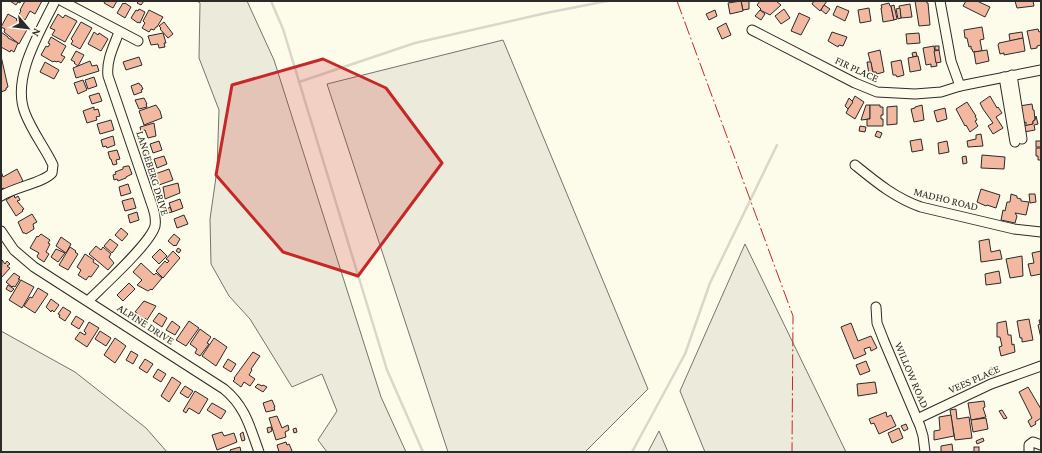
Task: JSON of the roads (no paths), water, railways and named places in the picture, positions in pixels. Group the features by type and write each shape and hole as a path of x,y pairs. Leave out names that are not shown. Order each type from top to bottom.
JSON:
{"street":[{"path":"1,196 19,187 46,178 52,173 53,169 50,159 25,113 22,80 26,62 55,1"},
{"path":"62,1 138,41"},
{"path":"940,1 952,61 960,86"},
{"name":"FIR PLACE","path":"752,30 855,84 877,92 930,94 960,86 1041,70"},
{"name":"LANGEBERG DRIVE","path":"88,301 140,249 149,238 155,225 156,218 108,76 108,62 119,32"},
{"path":"1008,76 1018,141"},
{"name":"MADHO ROAD","path":"855,165 898,198 914,205 1014,229 1041,232"},
{"name":"ALPINE DRIVE","path":"1,231 14,250 34,267 224,389 234,397 241,406 248,420 259,452"},
{"name":"WILLOW ROAD","path":"876,307 877,323 918,419 923,436 925,452"},
{"name":"VEES PLACE","path":"918,419 991,384 1041,366"},
{"path":"1029,452 1029,445 1033,442 1041,445"}],"waterway":[{"path":"271,1 283,29 387,370 423,452"},
{"path":"299,82 415,43 546,13 607,1"},
{"path":"632,452 685,354 710,283 777,145"}]}
